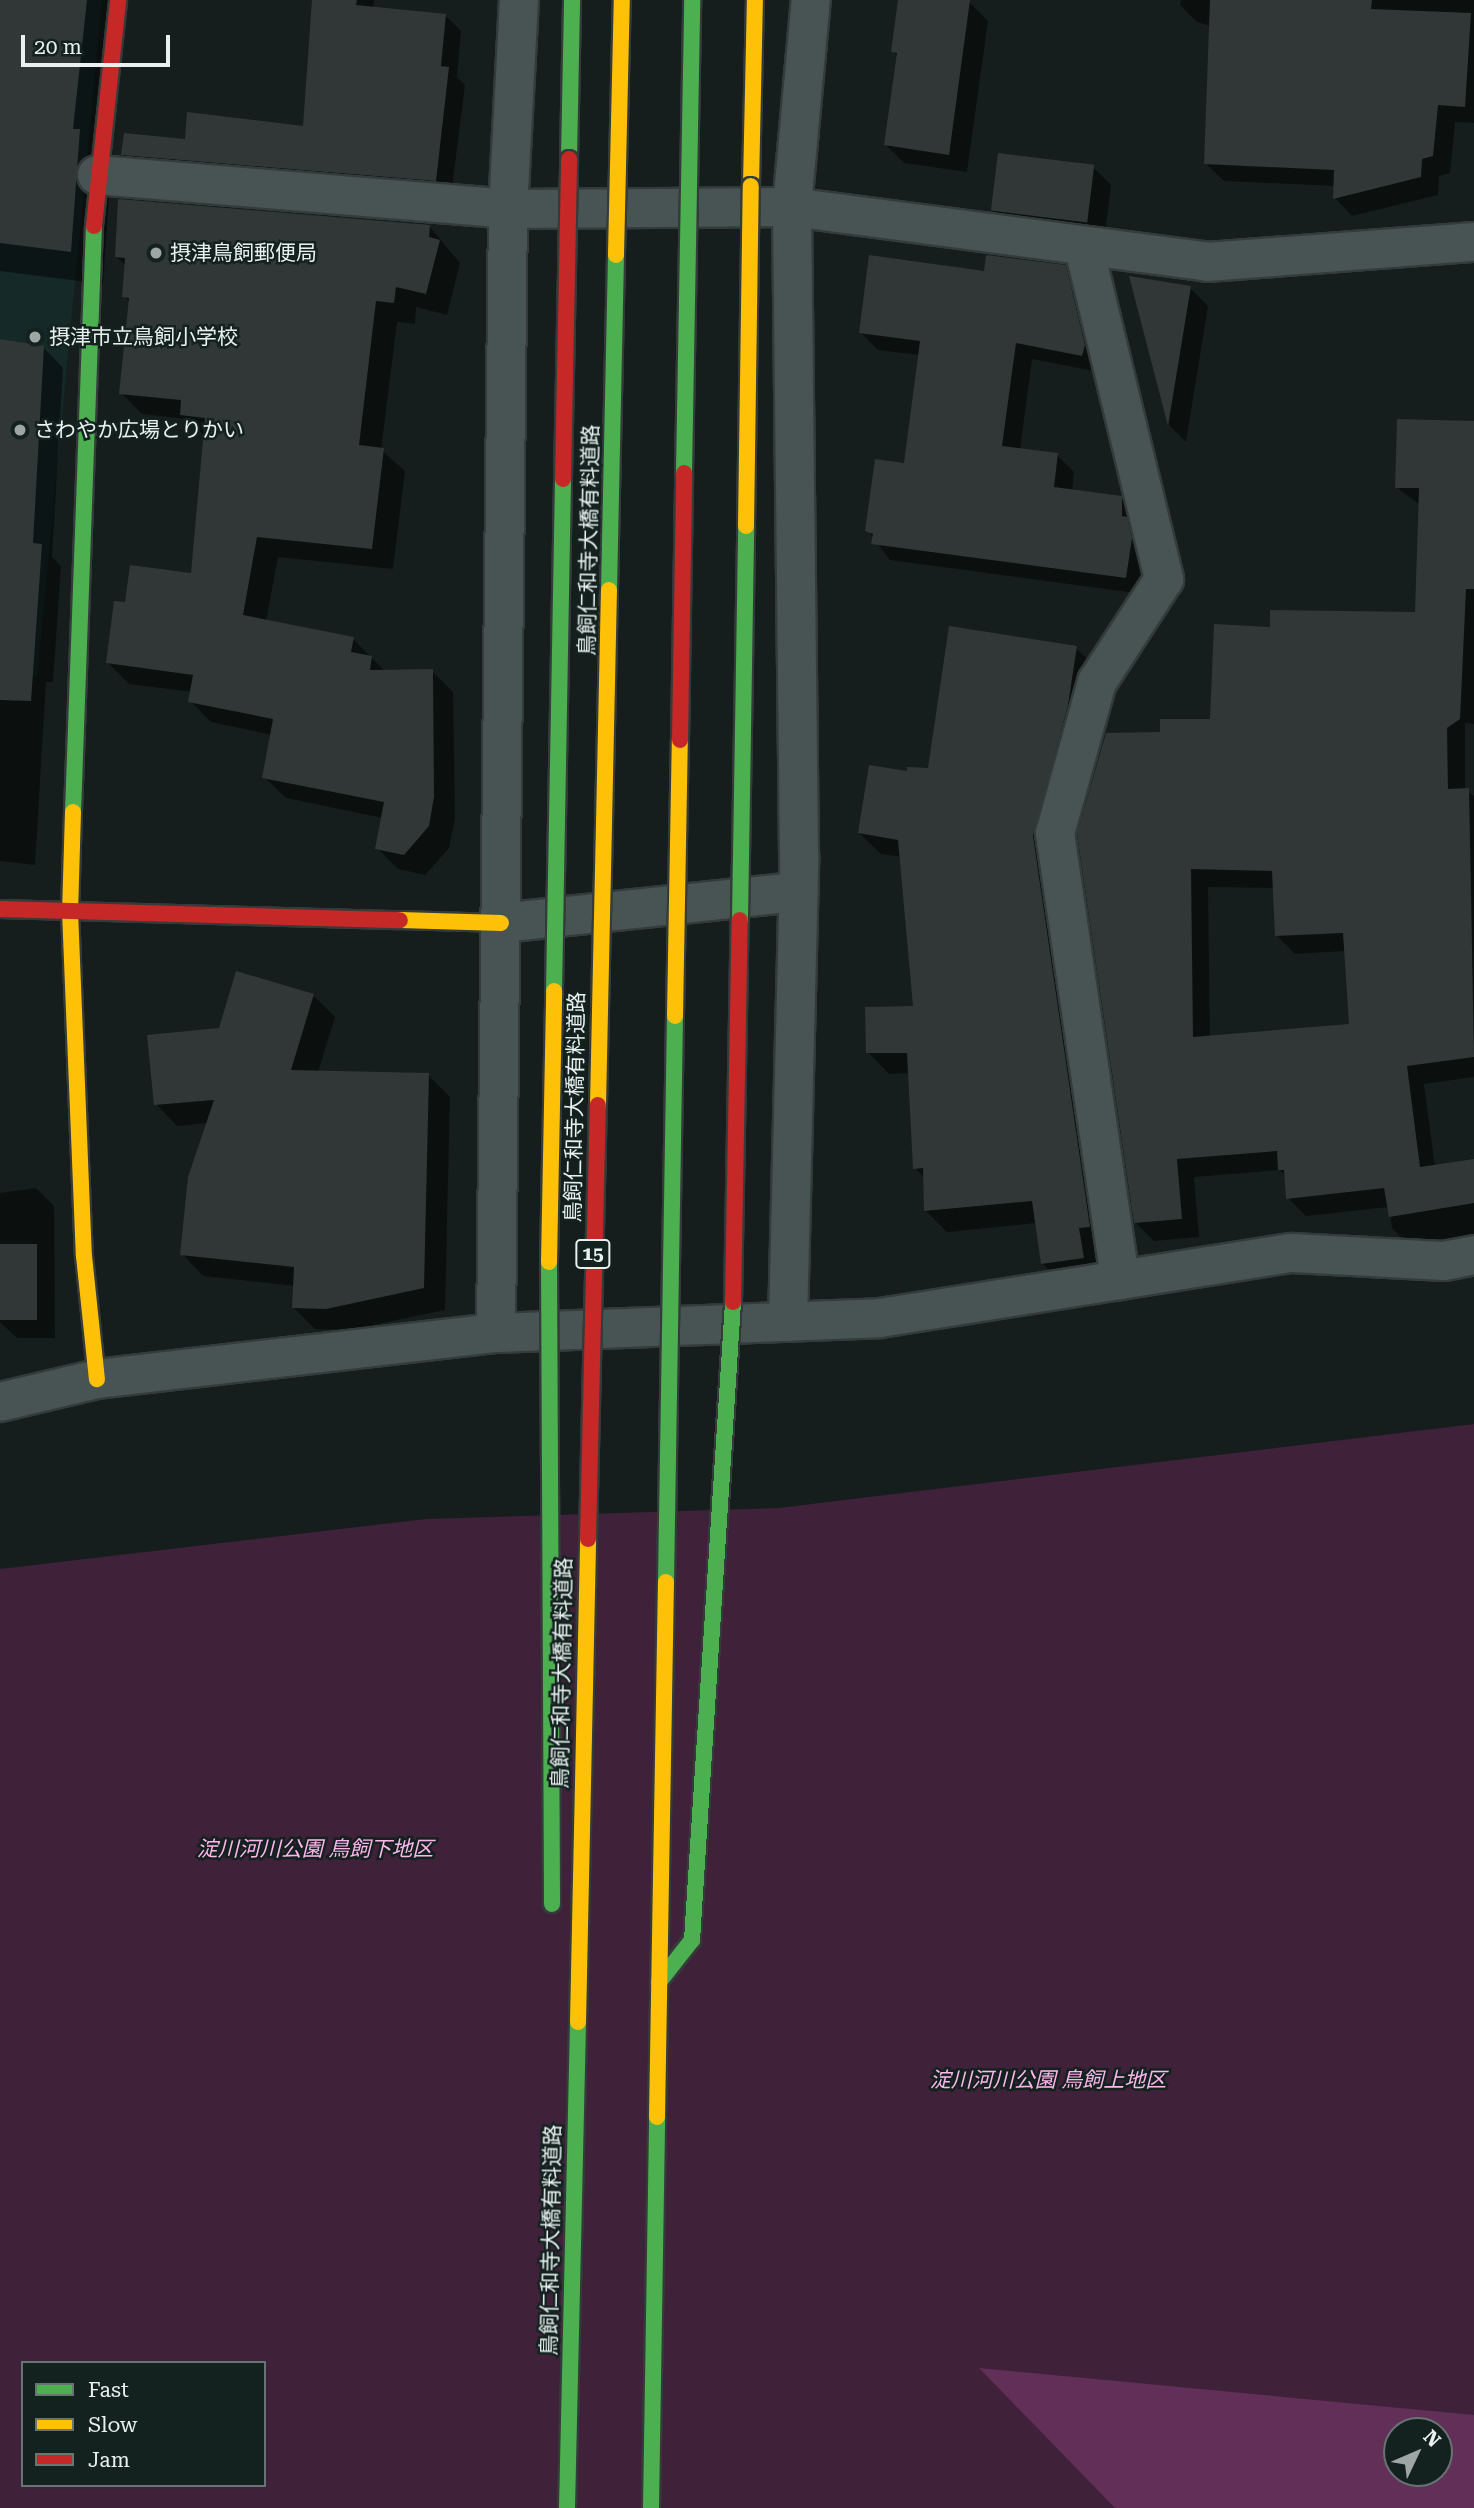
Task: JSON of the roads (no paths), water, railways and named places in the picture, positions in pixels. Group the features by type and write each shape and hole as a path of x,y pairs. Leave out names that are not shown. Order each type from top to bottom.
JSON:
{"main road":[{"path":"97,1379 84,1256 70,911 82,466 97,175 118,0"},
{"path":"552,1927 548,1290 572,0"},
{"name":"鳥飼仁和寺大橋有料道路","path":"567,2508 576,1981 622,0"},
{"path":"651,2508 692,0"},
{"path":"659,1982 692,1940 735,1265 755,0"},
{"path":"0,909 501,923"},
{"path":"562,1948 576,1981"}],"street":[{"path":"496,1333 508,209 519,0"},
{"path":"788,1322 797,892 792,207 811,0"},
{"path":"97,175 508,209 792,207 1084,248 1207,262 1474,242"},
{"path":"1084,248 1164,579 1097,682 1055,834 1120,1280"},
{"path":"501,923 797,892"},
{"path":"0,1402 97,1379 496,1333 880,1318 1292,1253 1444,1261 1474,1255"}],"place":[{"name":"摂津鳥飼郵便局","path":"156,253"},
{"name":"摂津市立鳥飼小学校","path":"35,337"},
{"name":"さわやか広場とりかい","path":"20,430"}],"park label":[{"name":"淀川河川公園 鳥飼下地区","path":"315,1849"},
{"name":"淀川河川公園 鳥飼上地区","path":"1048,2080"}]}
